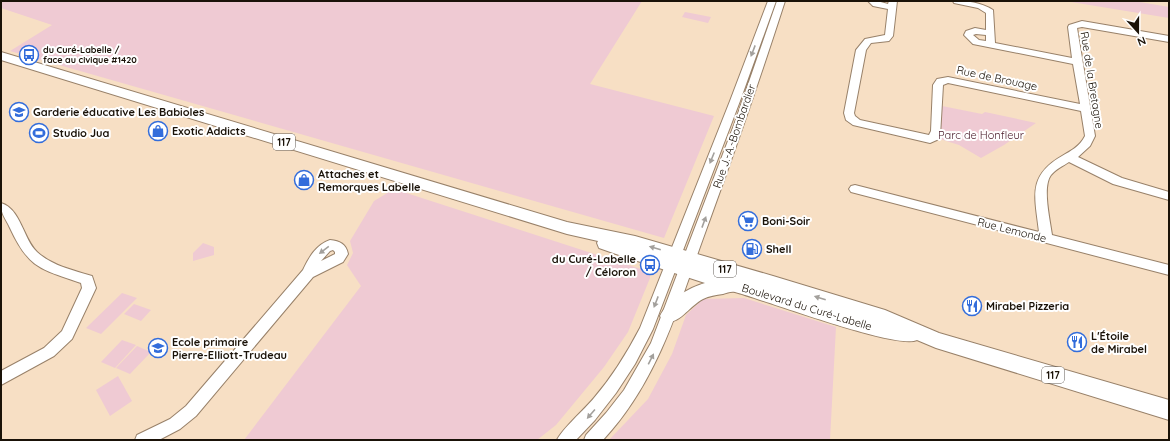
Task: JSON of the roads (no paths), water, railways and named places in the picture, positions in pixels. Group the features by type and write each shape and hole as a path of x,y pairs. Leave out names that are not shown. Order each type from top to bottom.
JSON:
{"main road":[{"name":"Boulevard du Curé-Labelle","path":"1,56 566,228 628,253 680,262 885,318 936,340"},
{"name":"Boulevard du Curé-Labelle","path":"680,262 737,286 884,330 936,340 1169,410"},
{"path":"669,316 697,292 711,288 737,286"}],"street":[{"name":"Rue J.-A.-Bombardier","path":"680,262 772,1"},
{"name":"Rue J.-A.-Bombardier","path":"680,262 742,118 781,1"},
{"name":"Rue de Brouage","path":"872,1 876,4 893,4 889,36 886,39 868,41 864,43 861,50 849,113 850,118 862,124 930,138 935,136 939,119 938,85 940,82 948,80 1086,109"},
{"path":"956,1 979,5 988,10 991,14 991,46"},
{"name":"Rue de la Bretagne","path":"1046,238 1042,191 1044,178 1051,169 1084,147 1089,139 1090,133 1072,26 1076,25 1169,39"},
{"path":"991,33 975,31 969,33 968,35 976,42 991,46 1077,62"},
{"path":"1069,157 1090,170 1115,181 1169,196"},
{"name":"Rue Lemonde","path":"855,189 1169,270"},
{"path":"1,207 9,212 27,249 38,260 87,280 89,288 67,334 49,352 1,378"},
{"path":"592,440 620,408 636,385 656,350 669,316 680,262"},
{"path":"565,440 600,402 625,367 680,262"},
{"path":"143,440 175,424 191,411 308,273"}],"place":[{"name":"du Curé-Labelle / face au civique #1420","path":"29,55"},
{"name":"Garderie éducative Les Babioles","path":"19,112"},
{"name":"Exotic Addicts","path":"158,131"},
{"name":"Studio Jua","path":"39,133"},
{"name":"Attaches et Remorques Labelle","path":"304,180"},
{"name":"Boni-Soir","path":"748,221"},
{"name":"Shell","path":"752,249"},
{"name":"du Curé-Labelle / Céloron","path":"650,265"},
{"name":"Mirabel Pizzeria","path":"972,306"},
{"name":"L'Étoile de Mirabel","path":"1077,342"},
{"name":"Ecole primaire Pierre-Elliott-Trudeau","path":"158,348"}],"park label":[{"name":"Parc de Honfleur","path":"981,135"}]}
